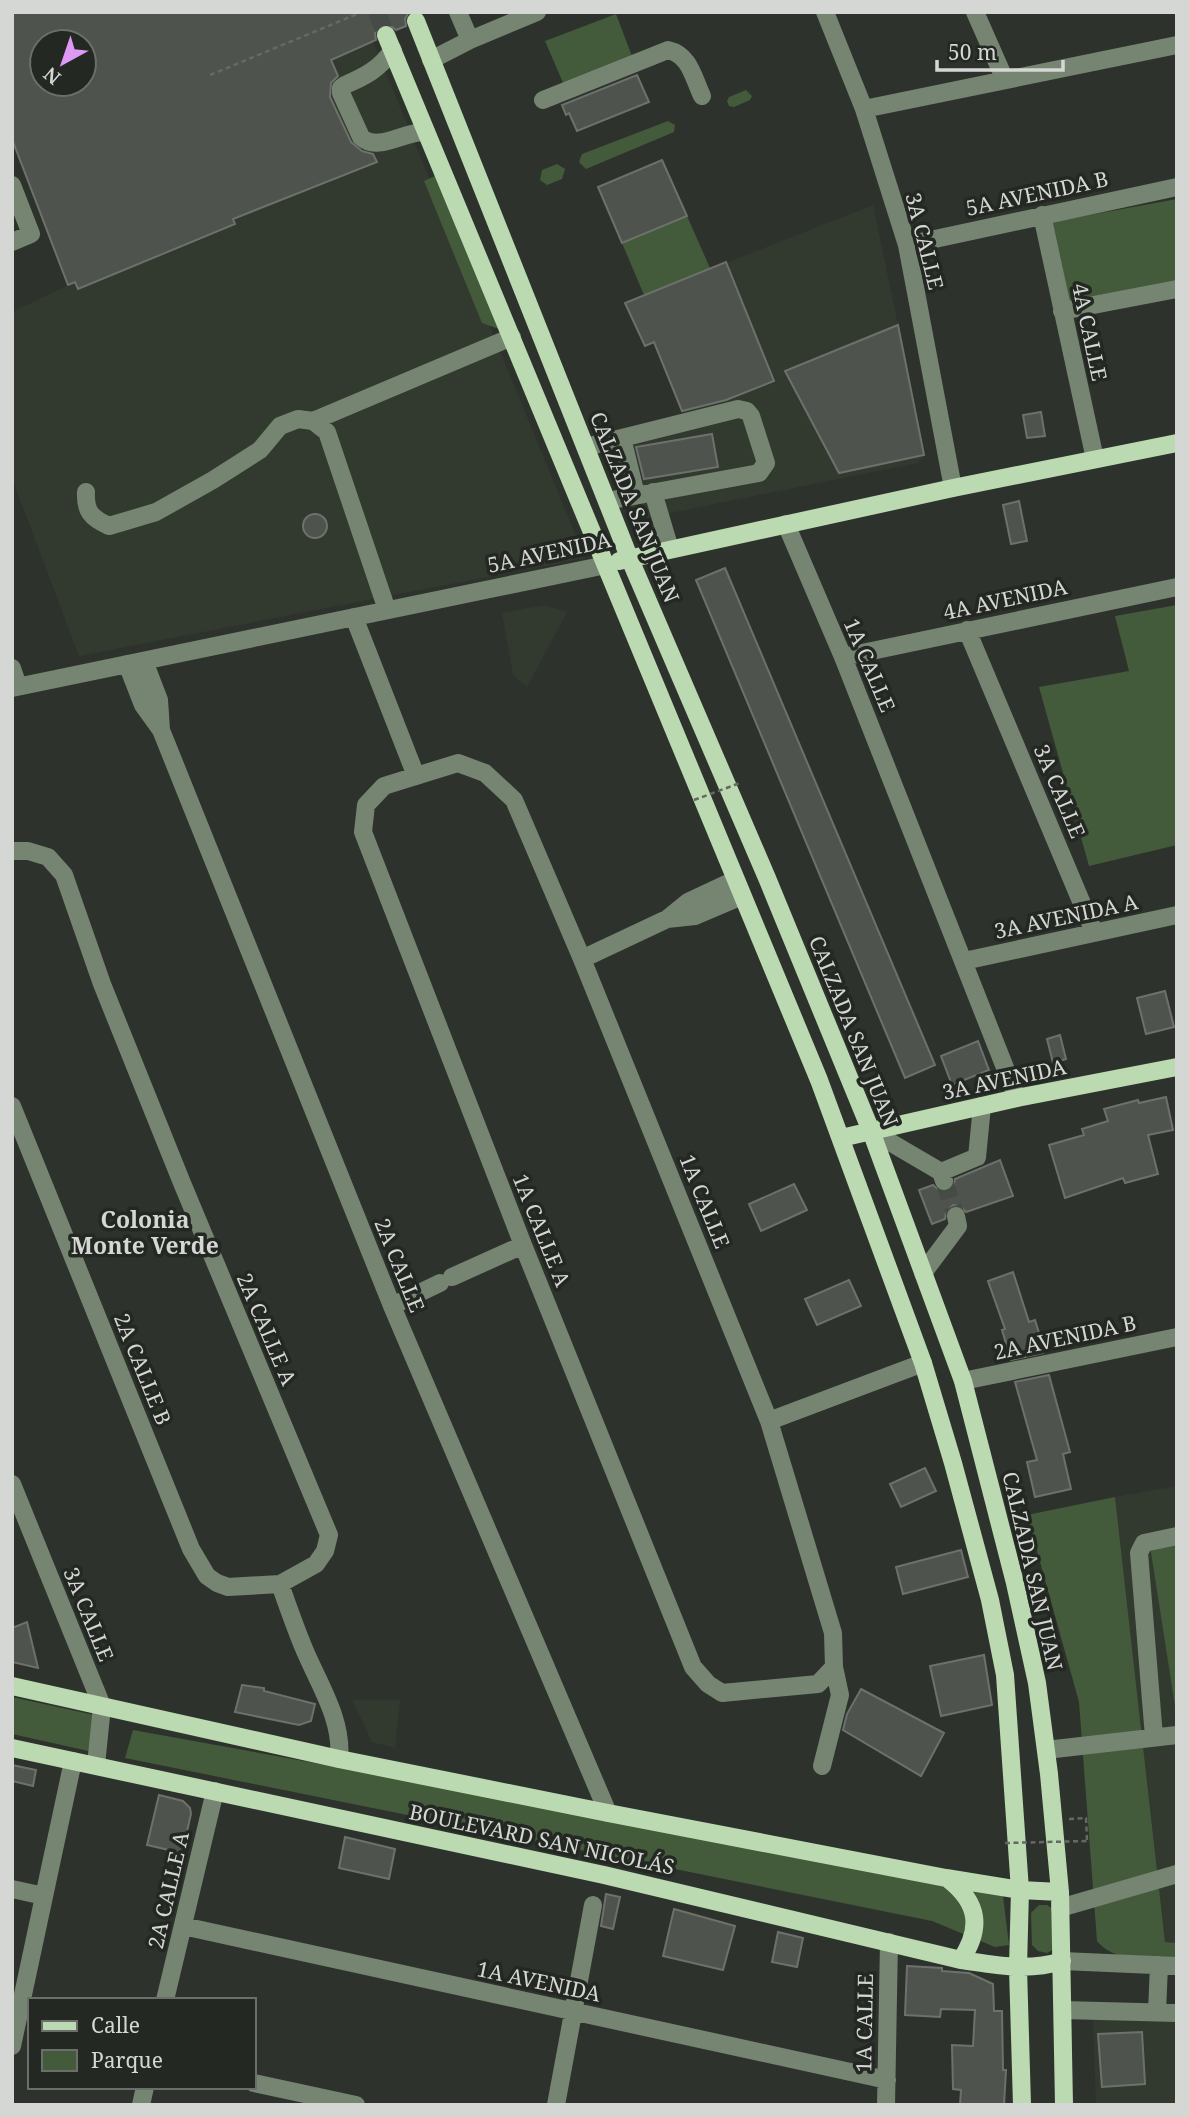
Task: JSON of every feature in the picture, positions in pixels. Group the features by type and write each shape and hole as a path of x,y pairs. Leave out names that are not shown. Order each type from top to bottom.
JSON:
{"main road":[{"name":"CALZADA SAN JUAN","path":"416,21 629,557 871,1131 963,1381 1016,1583 1037,1683 1060,1900 1064,2105"},
{"path":"389,43 841,1138 923,1363 990,1600 1005,1675 1020,1890 1017,1968 1022,2105"},
{"name":"5A AVENIDA","path":"606,565 629,557 1177,443"},
{"name":"3A AVENIDA","path":"841,1138 1017,1098 1177,1067"},
{"name":"BOULEVARD SAN NICOLÁS","path":"12,1686 339,1759 608,1814 1020,1890 1060,1900"},
{"name":"BOULEVARD SAN NICOLÁS","path":"12,1748 604,1875 961,1960 1017,1968 1062,1961"},
{"path":"946,1878 962,1890 972,1906 974,1916 971,1944 961,1960"}],"street":[{"path":"458,12 470,40"},
{"path":"432,60 504,19 537,12"},
{"name":"3A CALLE","path":"825,12 864,109 907,246 953,488"},
{"path":"975,12 1004,80"},
{"path":"389,43 383,64 373,72 345,85 341,88 341,93 361,137 366,141 375,144 412,132 426,132"},
{"path":"864,109 1177,45"},
{"path":"544,100 668,50 679,53 686,60 702,96"},
{"path":"12,185 31,234 12,242"},
{"name":"5A AVENIDA B","path":"907,246 1177,187"},
{"name":"4A CALLE","path":"1042,215 1095,459"},
{"path":"1062,311 1177,289"},
{"path":"86,492 85,507 93,519 109,526 156,512 260,450 280,426 298,419 313,421 512,337"},
{"path":"586,447 738,409 747,411 751,416 766,463 759,473 607,501"},
{"path":"313,421 327,432 387,610"},
{"path":"622,438 670,549"},
{"name":"1A CALLE","path":"786,524 843,656 1017,1098"},
{"name":"5A AVENIDA","path":"15,687 606,565"},
{"name":"4A AVENIDA","path":"843,656 1177,587"},
{"path":"354,617 416,776"},
{"name":"3A CALLE","path":"967,629 1094,932"},
{"name":"2A CALLE","path":"135,662 159,700 161,730 392,1306 608,1814"},
{"path":"12,667 15,687"},
{"name":"1A CALLE","path":"416,776 458,763 485,773 514,800 582,959 769,1420 833,1633 834,1667 840,1695 822,1766"},
{"name":"1A CALLE A","path":"416,776 384,786 366,805 363,832 523,1245 693,1668 708,1684 722,1693 818,1684 834,1667"},
{"name":"2A CALLE A","path":"12,850 48,857 64,875 102,984 197,1222 329,1535 326,1551 316,1564 280,1584"},
{"path":"582,959 667,919 688,902 738,888"},
{"name":"3A AVENIDA A","path":"964,961 1177,915"},
{"name":"2A CALLE B","path":"12,1106 191,1549 207,1576 216,1583 228,1587 280,1584"},
{"path":"871,1131 943,1176 977,1157 982,1106"},
{"path":"923,1273 958,1226 956,1216"},
{"path":"392,1306 523,1245"},
{"name":"2A AVENIDA B","path":"963,1381 1177,1337"},
{"path":"769,1420 923,1363"},
{"name":"3A CALLE","path":"12,1484 102,1706 96,1765"},
{"path":"1154,1737 1139,1553 1144,1543 1177,1536"},
{"path":"280,1584 303,1647 338,1727 341,1744 339,1759"},
{"path":"1046,1750 1177,1735"},
{"path":"13,2035 73,1761"},
{"name":"2A CALLE A","path":"165,1998 215,1791"},
{"path":"1060,1900 1177,1874"},
{"path":"12,1889 44,1895"},
{"path":"556,2105 593,1905"},
{"name":"1A AVENIDA","path":"183,1926 887,2080"},
{"name":"1A CALLE","path":"886,2105 889,1942"},
{"path":"1062,1961 1168,1966 1157,2012"},
{"path":"1063,2010 1177,2013"},
{"path":"256,2083 356,2105"}],"path":[{"path":"210,75 362,12"},
{"path":"694,800 740,783"},
{"path":"1005,1843 1087,1840 1086,1818"}],"shaded area":[{"path":"12,12 361,12 585,558 79,656 12,478 12,312 79,280 34,98 98,98 98,28 28,28 28,76"},
{"path":"873,205 925,454 918,463 635,520 607,431 684,416 654,342 645,346 625,303"},
{"path":"545,605 567,612 527,687 513,675 502,613"},
{"path":"1177,1486 1177,1943 1165,1942 1115,1497"},
{"path":"352,1700 400,1700 395,1748 372,1742"},
{"path":"1093,2018 1177,2018 1177,2105 1096,2105"}],"green space":[{"path":"616,14 633,59 564,85 545,41"},
{"path":"746,90 752,96 750,100 734,107 729,106 729,97"},
{"path":"668,121 675,125 674,132 586,169 579,162 582,154"},
{"path":"557,164 565,169 562,179 547,185 540,180 542,170"},
{"path":"437,175 499,329 482,323 424,181"},
{"path":"1177,199 1177,281 1066,301 1051,222"},
{"path":"687,216 710,268 644,295 622,243"},
{"path":"1177,605 1177,845 1089,866 1039,687 1129,671 1115,616"},
{"path":"1115,1497 1165,1942 1177,1943 1177,1957 1124,1956 1105,1948 1097,1941 1079,1702 1027,1515"},
{"path":"1177,1542 1177,1706 1175,1706 1150,1546"},
{"path":"12,1697 108,1718 102,1754 12,1734"},
{"path":"133,1730 1002,1888 1009,1945 995,1947 932,1921 125,1758"},
{"path":"1039,1905 1047,1905 1054,1910 1054,1949 1047,1953 1038,1951 1032,1945 1031,1913"}],"building":[{"path":"12,12 409,12 405,19 406,26 396,30 388,24 381,25 375,33 376,40 331,60 338,76 331,83 330,97 351,142 362,151 373,154 377,162 233,219 235,224 78,289 75,282 68,285 12,139"},
{"path":"637,75 649,102 577,131 562,105"},
{"path":"662,160 687,216 622,243 598,187"},
{"path":"726,262 774,381 726,400 682,411 654,342 645,346 625,303"},
{"path":"898,325 924,455 839,473 785,371"},
{"path":"1041,412 1045,436 1027,438 1023,415"},
{"path":"712,434 718,467 644,479 636,447"},
{"path":"1019,501 1027,541 1011,544 1003,505"},
{"path":"315,514 324,517 327,526 324,535 315,538 306,535 303,526 306,517"},
{"path":"725,568 935,1065 905,1078 696,580"},
{"path":"1165,991 1174,1027 1146,1034 1137,998"},
{"path":"1060,1035 1066,1059 1053,1063 1047,1039"},
{"path":"978,1041 989,1070 952,1085 941,1056"},
{"path":"1166,1097 1173,1130 1148,1135 1158,1174 1125,1183 1123,1178 1065,1198 1049,1145 1084,1135 1082,1129 1108,1121 1104,1109 1138,1100 1139,1103"},
{"path":"1000,1160 1013,1196 966,1212 960,1206 953,1205 946,1212 945,1219 932,1224 919,1190 933,1185 941,1192 948,1191 953,1188 955,1179"},
{"path":"794,1184 807,1210 761,1231 749,1204"},
{"path":"1013,1272 1029,1322 1035,1320 1044,1349 1043,1353 1011,1360 1002,1330 1005,1329 988,1281"},
{"path":"849,1280 861,1306 817,1325 805,1299"},
{"path":"1049,1375 1070,1452 1063,1454 1071,1489 1035,1497 1027,1462 1037,1460 1015,1382"},
{"path":"925,1468 936,1491 901,1507 890,1484"},
{"path":"961,1550 968,1577 903,1594 896,1567"},
{"path":"27,1622 38,1668 12,1662 12,1628"},
{"path":"984,1655 992,1705 941,1716 930,1666"},
{"path":"242,1685 264,1688 264,1691 315,1704 311,1721 299,1725 235,1712"},
{"path":"861,1689 944,1733 921,1776 843,1730 847,1714"},
{"path":"12,1765 36,1770 33,1786 12,1781"},
{"path":"159,1795 183,1801 190,1808 182,1853 147,1845"},
{"path":"345,1837 395,1849 389,1879 339,1868"},
{"path":"606,1894 620,1897 613,1929 601,1926"},
{"path":"674,1909 735,1926 723,1970 663,1956"},
{"path":"778,1932 803,1938 797,1967 772,1962"},
{"path":"907,1966 969,1973 993,1984 994,2011 1002,2011 1003,2070 1006,2070 1004,2105 960,2105 961,2090 953,2089 952,2045 973,2046 975,2010 941,2009 940,2017 905,2015"},
{"path":"1142,2032 1145,2084 1102,2087 1098,2034"}],"tunnel":[{"path":"377,12 386,35"},
{"path":"944,1181 956,1216"}],"district":[{"name":"Colonia Monte Verde","path":"145,1232"}]}
